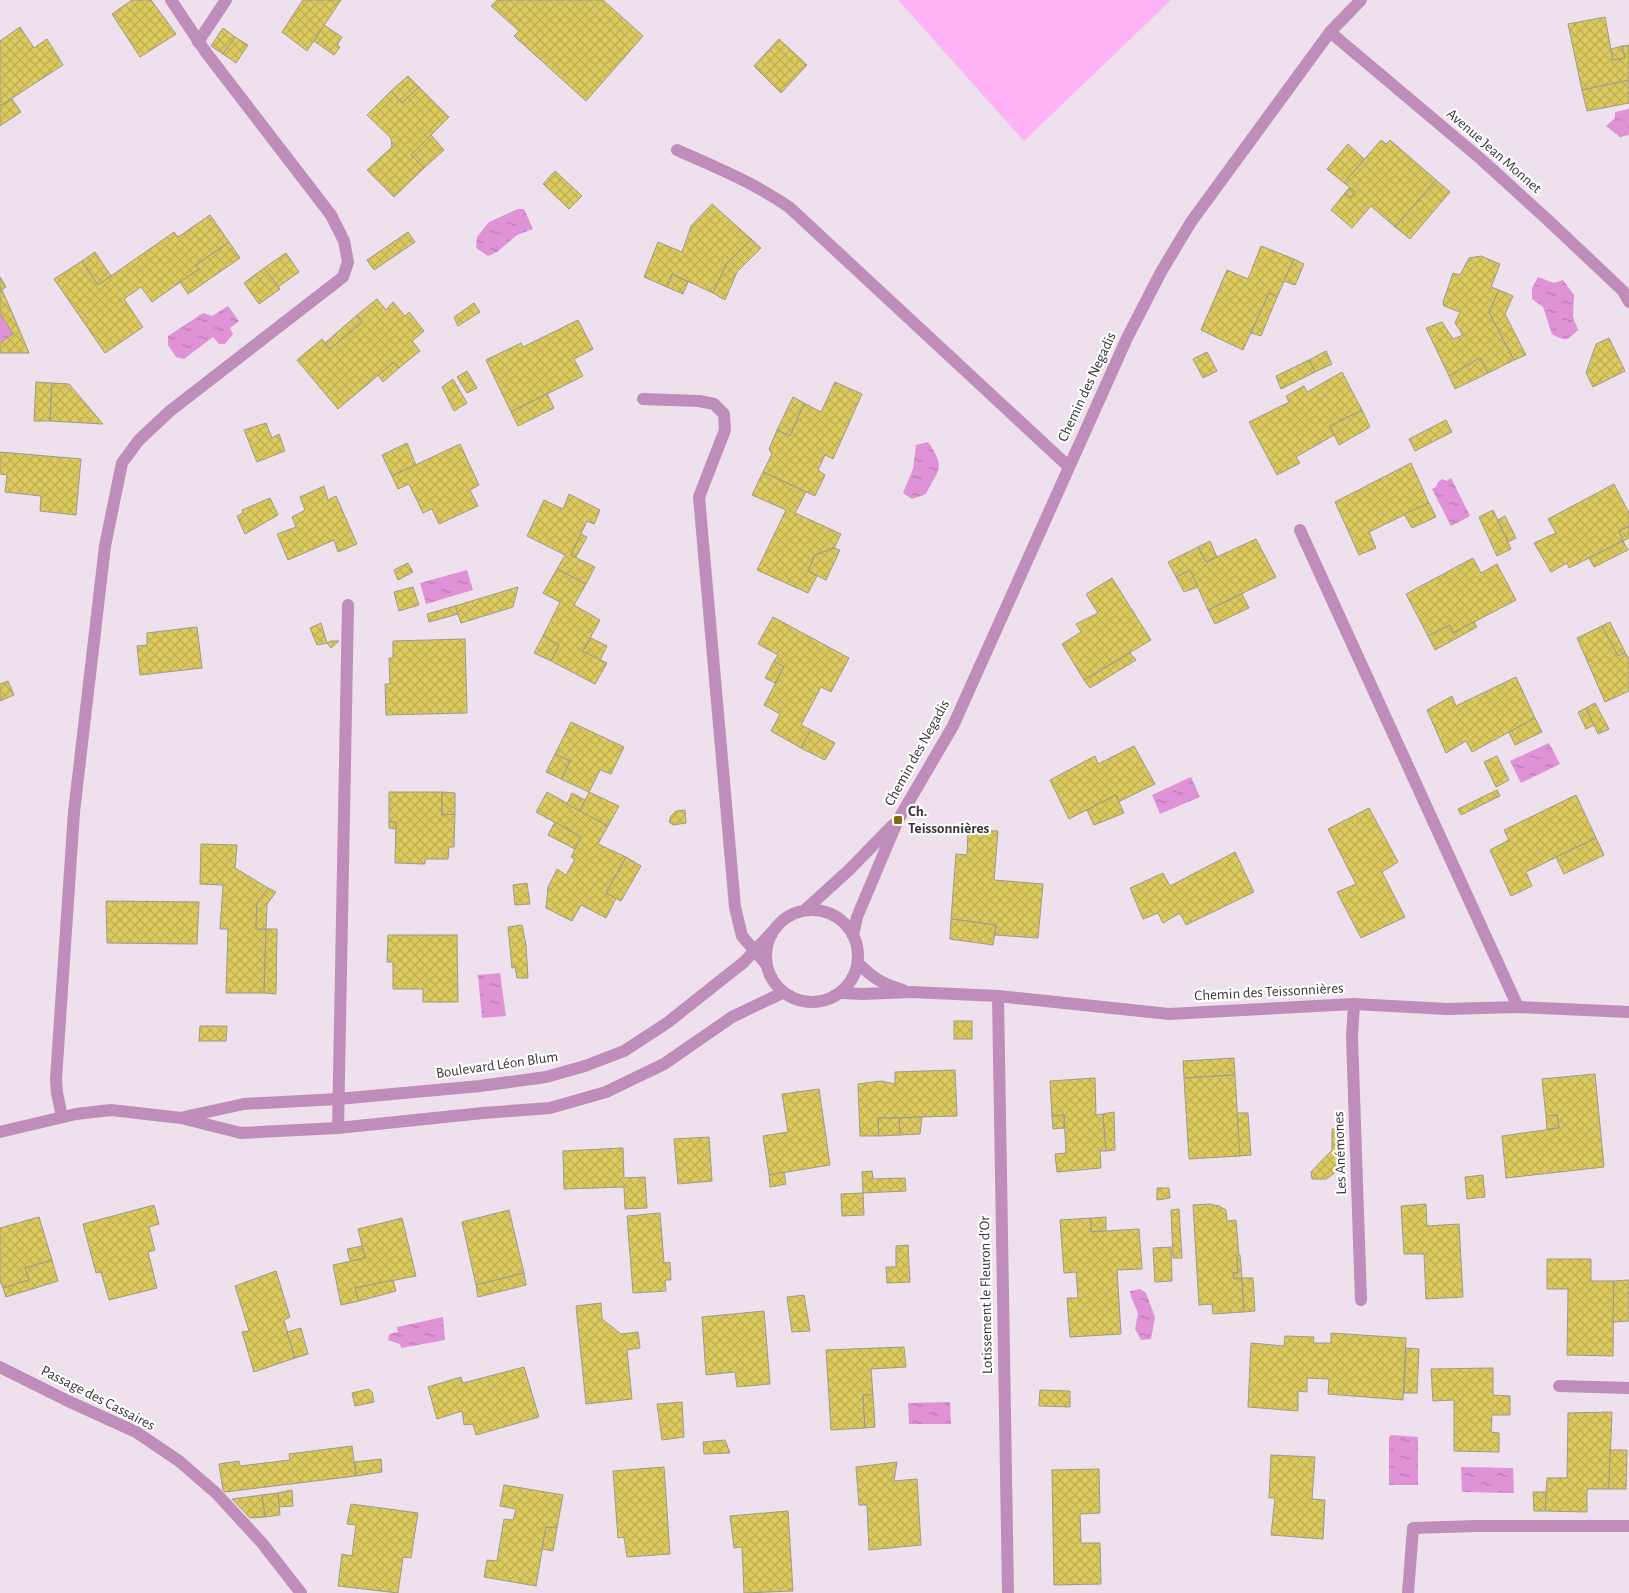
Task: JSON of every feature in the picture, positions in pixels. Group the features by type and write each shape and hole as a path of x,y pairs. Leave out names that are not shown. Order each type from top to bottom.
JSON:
{"street":[{"path":"62,1117 56,1079 74,812 105,546 122,463 140,440 170,411 343,277 348,262 344,242 332,215 198,42 172,0"},
{"path":"198,42 226,0"},
{"name":"Chemin des Negadis","path":"853,935 857,917 898,820 953,726 1127,338 1161,272 1191,222 1330,32 1360,0"},
{"name":"Avenue Jean Monnet","path":"1330,32 1489,166 1623,291 1629,302"},
{"path":"677,150 765,190 790,207 1069,466"},
{"path":"644,399 714,404 724,414 725,430 699,497 735,907 742,936 766,964"},
{"path":"1300,530 1518,1007"},
{"path":"338,1128 348,605"},
{"name":"Chemin des Negadis","path":"805,910 849,870 898,820"},
{"path":"805,910 820,910 833,914 845,923 853,935 858,948 858,962 852,979 840,993 827,1000 811,1003 796,1001 782,993 771,980 766,964 766,947 772,932 780,921 792,914 805,910"},
{"name":"Boulevard Léon Blum","path":"182,1118 244,1104 338,1099 480,1086 546,1077 584,1066 624,1051 667,1023 738,968 772,932"},
{"name":"Chemin des Teissonnières","path":"858,962 872,977 886,985 912,992"},
{"name":"Chemin des Teissonnières","path":"840,993 912,992 998,996 1169,1014 1354,1004 1447,1009 1518,1007 1629,1012"},
{"name":"Boulevard Léon Blum","path":"0,1132 62,1117 111,1110 182,1118 241,1133 338,1128 550,1108 606,1092 664,1064 732,1017 782,993"},
{"name":"Lotissement le Fleuron d'Or","path":"998,996 1008,1593"},
{"name":"Les Anémones","path":"1354,1004 1352,1037 1361,1300"},
{"name":"Passage des Cassaires","path":"0,1367 136,1432 179,1461 216,1493 249,1528 301,1593"},
{"path":"1558,1386 1629,1388"},
{"path":"1408,1593 1413,1528 1629,1526"}],"shaded area":[{"path":"898,0 1171,0 1024,141"}],"water":[{"path":"1629,109 1629,135 1620,137 1606,126 1615,118 1615,112"},
{"path":"518,209 524,209 533,229 517,235 497,252 488,256 476,248 477,237 489,222"},
{"path":"1538,277 1554,283 1563,280 1574,295 1573,317 1578,330 1566,339 1552,334 1543,307 1532,299 1532,288"},
{"path":"228,306 239,321 230,328 233,334 225,344 219,344 213,337 184,359 176,357 168,345 168,336 203,313 212,316"},
{"path":"0,313 13,334 0,343"},
{"path":"928,442 937,457 939,468 926,494 912,499 903,493 913,469 916,445"},
{"path":"1451,478 1470,516 1451,526 1432,489 1442,479 1447,481"},
{"path":"467,570 473,590 426,604 420,583"},
{"path":"1549,743 1560,764 1521,783 1510,761"},
{"path":"1191,777 1200,797 1160,814 1152,795"},
{"path":"500,973 506,1016 482,1018 478,975"},
{"path":"1140,1289 1146,1293 1155,1317 1151,1339 1141,1340 1135,1329 1138,1313 1130,1291"},
{"path":"443,1317 445,1340 401,1348 400,1344 388,1340 389,1334 398,1332 397,1327"},
{"path":"950,1402 951,1424 909,1424 908,1403"},
{"path":"1391,1435 1418,1437 1418,1485 1389,1485 1389,1438"},
{"path":"1461,1467 1513,1468 1514,1493 1462,1492"}],"building":[{"path":"132,0 151,0 176,34 140,57 112,14"},
{"path":"303,0 341,0 307,51 282,32"},
{"path":"497,0 603,0 643,36 586,101 514,36 519,31 491,6"},
{"path":"1605,17 1613,60 1625,58 1622,46 1629,45 1629,80 1582,90 1568,24"},
{"path":"324,25 342,37 337,45 340,47 334,55 314,41"},
{"path":"20,27 34,48 47,39 63,65 0,106 0,41"},
{"path":"223,28 235,37 223,54 211,46"},
{"path":"235,37 248,45 236,63 223,54"},
{"path":"779,39 807,65 781,93 754,66"},
{"path":"1622,46 1625,58 1613,60 1611,49"},
{"path":"408,76 419,87 402,103 391,91"},
{"path":"1629,80 1629,103 1587,111 1582,90"},
{"path":"419,87 449,117 411,155 424,168 394,197 367,170 392,147 391,138 367,115 391,91 402,103"},
{"path":"12,99 21,112 0,126 0,106"},
{"path":"431,135 444,150 424,168 411,155"},
{"path":"1381,140 1386,144 1390,140 1436,180 1395,227 1371,206 1352,228 1331,210 1345,193 1350,198 1355,192 1344,183"},
{"path":"1348,144 1364,159 1344,183 1327,169"},
{"path":"555,171 582,196 569,209 543,184"},
{"path":"1436,180 1450,192 1410,239 1395,227"},
{"path":"1349,188 1355,192 1350,198 1345,193"},
{"path":"712,204 751,239 726,265 713,293 672,274 667,287 644,277 658,242 682,252 691,226"},
{"path":"210,215 229,242 196,265 199,269 152,302 141,287 124,299 143,327 105,353 54,279 82,261 98,285 174,232 178,237"},
{"path":"408,232 415,242 374,270 367,260"},
{"path":"751,239 761,248 737,272 725,300 713,293 726,265"},
{"path":"229,242 240,258 188,294 180,282 199,269 196,265"},
{"path":"1261,246 1294,259 1277,297 1269,293 1243,350 1201,330 1227,270 1248,279"},
{"path":"95,252 111,276 98,285 82,261"},
{"path":"286,253 299,272 278,287 264,268"},
{"path":"1481,256 1500,264 1491,287 1499,290 1489,312 1514,360 1488,373 1480,358 1449,376 1426,328 1442,322 1453,339 1463,335 1455,323 1460,312 1444,306 1443,302 1453,273 1460,275 1469,258"},
{"path":"1294,259 1304,264 1295,285 1284,281"},
{"path":"264,268 280,289 259,304 244,283"},
{"path":"672,274 688,282 683,294 667,287"},
{"path":"0,277 6,287 0,291"},
{"path":"2,290 29,353 0,353 0,343 13,334 0,313 0,291"},
{"path":"1499,290 1513,296 1505,314 1526,355 1514,360 1489,312"},
{"path":"1269,293 1277,297 1261,336 1251,333"},
{"path":"377,299 386,310 393,302 405,316 409,312 424,331 412,341 420,351 399,368 394,362 338,409 297,360 322,339 330,349 362,322 357,315"},
{"path":"474,303 480,312 458,326 454,317"},
{"path":"357,315 362,322 330,349 325,343"},
{"path":"578,320 593,349 574,359 583,376 511,412 486,360 521,343 523,347"},
{"path":"1609,338 1625,371 1593,387 1586,373 1596,344"},
{"path":"1326,351 1332,364 1315,372 1309,360"},
{"path":"1207,352 1217,371 1203,378 1193,359"},
{"path":"1480,358 1488,373 1455,389 1449,376"},
{"path":"1309,360 1315,372 1281,389 1276,376"},
{"path":"394,362 399,368 383,382 378,375"},
{"path":"467,371 477,388 467,393 457,377"},
{"path":"1342,372 1362,410 1330,426 1334,435 1296,457 1300,463 1277,475 1249,422 1289,402 1286,396 1304,386 1307,392"},
{"path":"453,379 467,403 454,411 442,387"},
{"path":"36,382 52,383 50,421 34,421"},
{"path":"835,382 862,394 833,459 825,455 818,470 825,475 815,496 763,472 772,454 769,449 777,430 790,436 804,403 821,412"},
{"path":"52,383 69,384 103,424 50,421"},
{"path":"547,394 554,408 518,426 511,412"},
{"path":"793,397 804,403 790,436 777,430"},
{"path":"1362,410 1370,427 1339,445 1330,426"},
{"path":"1446,420 1452,432 1415,451 1409,439"},
{"path":"266,423 272,438 279,434 285,451 257,462 244,430"},
{"path":"407,443 416,465 392,476 382,455"},
{"path":"460,444 479,485 470,490 478,506 439,524 432,509 423,513 409,484 398,489 392,476"},
{"path":"0,452 81,459 76,515 40,511 41,496 5,492 7,475 0,474"},
{"path":"1411,463 1429,503 1369,532 1376,548 1359,555 1335,502"},
{"path":"763,472 806,492 795,513 841,534 834,548 815,555 808,571 817,576 808,593 757,570 786,510 752,495"},
{"path":"1614,484 1629,513 1629,526 1619,531 1623,541 1569,568 1567,563 1551,572 1534,543 1556,533 1548,519"},
{"path":"324,486 328,500 336,496 357,544 338,552 334,540 288,560 277,534 296,527 292,517 305,510 300,497"},
{"path":"569,494 600,510 594,524 587,521 571,555 595,567 586,584 557,569 565,555 527,536 544,500 563,509"},
{"path":"270,498 278,515 245,534 237,516 243,513 242,510"},
{"path":"1429,503 1436,517 1412,528 1404,514"},
{"path":"1493,510 1511,549 1497,556 1479,517"},
{"path":"1505,516 1516,538 1508,542 1498,520"},
{"path":"1629,526 1629,538 1623,541 1619,531"},
{"path":"581,534 587,537 576,557 571,555"},
{"path":"1256,539 1276,577 1208,610 1190,570 1176,577 1168,562 1198,547 1206,562"},
{"path":"1210,541 1217,557 1206,562 1198,547"},
{"path":"1623,541 1628,550 1594,567 1589,558"},
{"path":"834,548 840,550 826,580 808,571 815,555"},
{"path":"1473,558 1481,573 1497,564 1516,600 1453,633 1450,625 1428,636 1406,594"},
{"path":"408,563 413,572 398,580 394,570"},
{"path":"557,569 586,584 574,605 600,620 583,651 607,663 595,684 551,661 559,645 543,636 560,602 543,593"},
{"path":"1190,570 1198,587 1184,592 1176,577"},
{"path":"1112,578 1151,640 1084,680 1062,644 1081,632 1076,624 1098,613 1086,594"},
{"path":"413,587 419,605 399,611 394,592"},
{"path":"518,587 513,607 461,623 455,606"},
{"path":"1242,594 1249,608 1215,624 1208,610"},
{"path":"455,606 458,614 429,622 427,614"},
{"path":"773,617 849,658 831,692 821,687 801,725 811,730 801,748 771,731 780,714 764,705 784,667 774,661 778,655 758,644"},
{"path":"1474,622 1477,627 1435,650 1428,636 1450,625 1453,633"},
{"path":"1610,622 1625,652 1618,656 1602,626"},
{"path":"321,623 327,643 317,645 310,628"},
{"path":"1602,626 1618,656 1625,652 1629,657 1629,691 1605,702 1577,638"},
{"path":"197,627 202,668 140,675 137,646 147,645 147,633"},
{"path":"543,636 559,645 551,661 534,653"},
{"path":"591,638 607,646 600,660 583,651"},
{"path":"465,639 467,713 386,715 385,684 390,684 389,658 393,658 393,641"},
{"path":"339,641 331,648 327,643"},
{"path":"1130,653 1136,660 1090,688 1084,680"},
{"path":"774,661 784,667 775,683 765,678"},
{"path":"1516,677 1535,718 1472,752 1466,741 1446,753 1427,710 1452,696 1456,706"},
{"path":"8,681 14,695 0,701 0,684"},
{"path":"1595,703 1609,729 1598,734 1586,708"},
{"path":"1586,708 1594,725 1586,729 1578,712"},
{"path":"1535,718 1542,732 1515,745 1509,732"},
{"path":"571,722 624,747 611,774 600,770 589,792 561,779 570,761 555,754"},
{"path":"811,730 835,743 825,760 801,748"},
{"path":"1134,746 1155,784 1118,802 1116,795 1069,819 1050,780 1095,756 1098,764"},
{"path":"555,754 570,761 561,779 546,772"},
{"path":"1497,756 1509,780 1496,787 1484,762"},
{"path":"1497,790 1500,796 1461,815 1458,809"},
{"path":"389,792 442,792 442,815 455,814 454,847 449,847 448,859 425,859 425,864 395,863 396,822 389,822"},
{"path":"442,792 455,793 455,814 442,815"},
{"path":"547,792 608,826 598,844 626,857 606,893 616,898 606,918 581,905 572,921 546,908 548,887 557,869 566,875 575,859 571,857 581,837 536,812"},
{"path":"589,792 619,806 608,826 580,811"},
{"path":"572,793 585,800 580,811 567,804"},
{"path":"1116,795 1124,813 1094,825 1087,810"},
{"path":"1576,795 1596,838 1526,872 1532,886 1511,896 1490,850 1509,840 1504,830"},
{"path":"1369,808 1398,862 1382,872 1405,917 1361,938 1337,892 1356,884 1328,829"},
{"path":"685,810 686,823 673,825 669,822 671,816 676,811"},
{"path":"389,822 396,822 396,829 389,828"},
{"path":"555,822 581,837 575,849 548,835"},
{"path":"968,830 998,831 994,880 1043,884 1038,938 995,935 996,925 951,919 956,854 967,855"},
{"path":"1596,838 1604,855 1564,874 1556,857"},
{"path":"201,844 237,845 235,868 268,888 257,903 256,929 266,929 264,993 226,993 228,929 220,929 223,885 200,884"},
{"path":"1235,852 1254,892 1186,925 1180,913 1163,923 1158,913 1143,919 1130,888 1163,873 1170,886"},
{"path":"626,857 641,866 621,901 606,893"},
{"path":"527,883 530,904 515,905 513,885"},
{"path":"268,888 276,892 267,904 266,929 256,929 257,903"},
{"path":"106,901 199,902 197,944 107,943"},
{"path":"951,919 996,925 993,945 950,939"},
{"path":"522,925 526,945 528,978 517,978 515,967 512,968 508,927"},
{"path":"266,929 277,929 276,994 264,993"},
{"path":"388,935 457,935 458,1002 423,1002 423,989 393,989 393,962 387,962"},
{"path":"954,1021 972,1021 972,1039 954,1039"},
{"path":"200,1026 227,1026 226,1041 199,1041"},
{"path":"1234,1058 1235,1075 1184,1078 1183,1061"},
{"path":"955,1070 957,1116 878,1118 879,1136 860,1136 858,1084 881,1081 895,1084 895,1072"},
{"path":"1595,1074 1604,1167 1506,1178 1502,1136 1559,1128 1557,1115 1546,1116 1542,1079"},
{"path":"1235,1075 1240,1156 1189,1159 1184,1078"},
{"path":"1095,1078 1096,1115 1103,1114 1106,1151 1100,1151 1101,1168 1057,1172 1055,1154 1066,1153 1064,1115 1052,1116 1050,1081"},
{"path":"819,1089 830,1165 769,1175 763,1136 788,1132 782,1094"},
{"path":"1114,1112 1115,1150 1106,1151 1103,1114"},
{"path":"1237,1113 1248,1113 1251,1155 1240,1156"},
{"path":"1064,1115 1064,1128 1053,1129 1052,1116"},
{"path":"1557,1115 1559,1128 1547,1129 1546,1116"},
{"path":"922,1117 920,1134 900,1135 899,1118"},
{"path":"878,1118 899,1118 900,1135 879,1136"},
{"path":"1332,1129 1345,1129 1346,1165 1326,1179 1312,1179 1311,1172 1332,1150"},
{"path":"709,1137 712,1181 678,1184 674,1139"},
{"path":"623,1148 624,1178 645,1177 647,1208 625,1209 624,1187 564,1189 563,1151"},
{"path":"872,1171 873,1179 905,1178 906,1191 863,1193 862,1172"},
{"path":"784,1172 786,1184 770,1187 769,1175"},
{"path":"1483,1175 1485,1197 1467,1199 1465,1177"},
{"path":"1157,1188 1169,1188 1170,1198 1157,1200"},
{"path":"863,1193 864,1215 842,1216 841,1194"},
{"path":"1209,1204 1226,1210 1227,1221 1236,1220 1239,1256 1237,1256 1238,1273 1233,1273 1234,1279 1242,1278 1244,1312 1213,1314 1212,1304 1199,1305 1193,1205"},
{"path":"1426,1204 1427,1226 1459,1224 1463,1297 1426,1299 1424,1254 1404,1254 1401,1206"},
{"path":"154,1205 159,1224 149,1227 155,1250 148,1252 157,1288 109,1300 101,1272 96,1273 83,1224"},
{"path":"1179,1209 1182,1258 1173,1258 1171,1210"},
{"path":"509,1210 524,1273 476,1285 462,1222"},
{"path":"660,1213 664,1263 670,1262 671,1280 665,1280 666,1291 633,1293 627,1216"},
{"path":"39,1217 52,1260 25,1268 29,1280 3,1288 0,1281 0,1228"},
{"path":"1106,1217 1106,1231 1091,1232 1091,1218"},
{"path":"402,1218 416,1276 355,1288 359,1301 341,1305 333,1265 365,1258 358,1229"},
{"path":"1091,1218 1091,1232 1139,1229 1142,1269 1117,1270 1121,1334 1070,1337 1067,1298 1078,1298 1076,1272 1064,1273 1060,1220"},
{"path":"908,1245 910,1282 887,1283 886,1267 896,1267 896,1246"},
{"path":"362,1246 365,1258 350,1261 347,1249"},
{"path":"1171,1247 1172,1281 1155,1282 1153,1248"},
{"path":"1240,1255 1242,1278 1234,1279 1233,1273 1238,1273 1237,1256"},
{"path":"1547,1259 1591,1259 1591,1281 1614,1281 1613,1356 1567,1355 1568,1289 1547,1289"},
{"path":"52,1260 58,1281 6,1297 3,1288 29,1280 25,1268"},
{"path":"276,1271 290,1317 284,1320 295,1358 254,1372 242,1332 249,1331 235,1286"},
{"path":"524,1273 526,1285 478,1297 476,1285"},
{"path":"1242,1278 1253,1278 1255,1311 1244,1312"},
{"path":"393,1280 396,1291 359,1301 355,1288"},
{"path":"1629,1280 1629,1321 1613,1322 1614,1281"},
{"path":"804,1295 810,1331 792,1332 787,1297"},
{"path":"601,1303 602,1319 621,1334 638,1332 640,1348 627,1350 632,1399 586,1404 576,1306"},
{"path":"764,1311 770,1384 737,1387 735,1372 706,1375 702,1317"},
{"path":"301,1328 308,1354 295,1358 287,1332"},
{"path":"1331,1333 1406,1338 1403,1400 1328,1394 1329,1379 1307,1378 1307,1392 1298,1391 1298,1411 1248,1407 1251,1343 1284,1346 1285,1336 1314,1337 1313,1343 1331,1343"},
{"path":"904,1347 906,1367 871,1369 873,1395 863,1395 865,1428 831,1430 826,1350"},
{"path":"1406,1348 1419,1349 1417,1393 1404,1393"},
{"path":"524,1367 539,1417 476,1435 473,1424 464,1425 462,1411 437,1419 428,1387 461,1377 463,1383"},
{"path":"1493,1368 1493,1395 1510,1396 1510,1415 1492,1415 1491,1432 1499,1433 1499,1452 1454,1451 1454,1400 1433,1401 1431,1369"},
{"path":"369,1389 372,1392 374,1402 355,1406 352,1393"},
{"path":"1040,1390 1070,1391 1070,1407 1039,1406"},
{"path":"863,1395 873,1395 875,1427 865,1428"},
{"path":"682,1402 684,1437 662,1440 657,1404"},
{"path":"1612,1412 1609,1489 1587,1489 1587,1512 1545,1511 1547,1478 1567,1478 1568,1413"},
{"path":"725,1440 730,1453 704,1454 703,1442"},
{"path":"352,1446 356,1476 225,1492 223,1490 219,1464 239,1461 240,1466 290,1460 289,1454"},
{"path":"1610,1450 1627,1450 1626,1489 1609,1489"},
{"path":"1271,1455 1315,1457 1312,1499 1325,1500 1323,1539 1271,1535 1275,1498 1269,1498"},
{"path":"381,1459 382,1472 356,1476 355,1462"},
{"path":"897,1462 894,1481 917,1479 921,1545 869,1550 867,1505 859,1505 856,1467"},
{"path":"664,1467 670,1554 627,1557 624,1537 618,1538 613,1471"},
{"path":"1099,1469 1100,1513 1080,1514 1081,1543 1100,1543 1101,1584 1054,1585 1052,1470"},
{"path":"504,1485 563,1495 557,1528 546,1527 536,1586 484,1577 487,1560 497,1561 504,1519 513,1520 516,1509 500,1506"},
{"path":"292,1490 293,1506 279,1507 278,1493"},
{"path":"1533,1492 1546,1492 1545,1511 1534,1511"},
{"path":"278,1493 280,1515 265,1517 262,1495"},
{"path":"262,1495 265,1517 250,1518 232,1499"},
{"path":"351,1504 418,1513 411,1558 403,1557 398,1593 338,1586 342,1554 352,1556 356,1525 347,1524"},
{"path":"788,1511 793,1591 744,1593 742,1547 734,1548 730,1516"},
{"path":"546,1527 557,1528 553,1551 542,1549"}],"place":[{"name":"Ch. Teissonnières","path":"898,820"}]}
